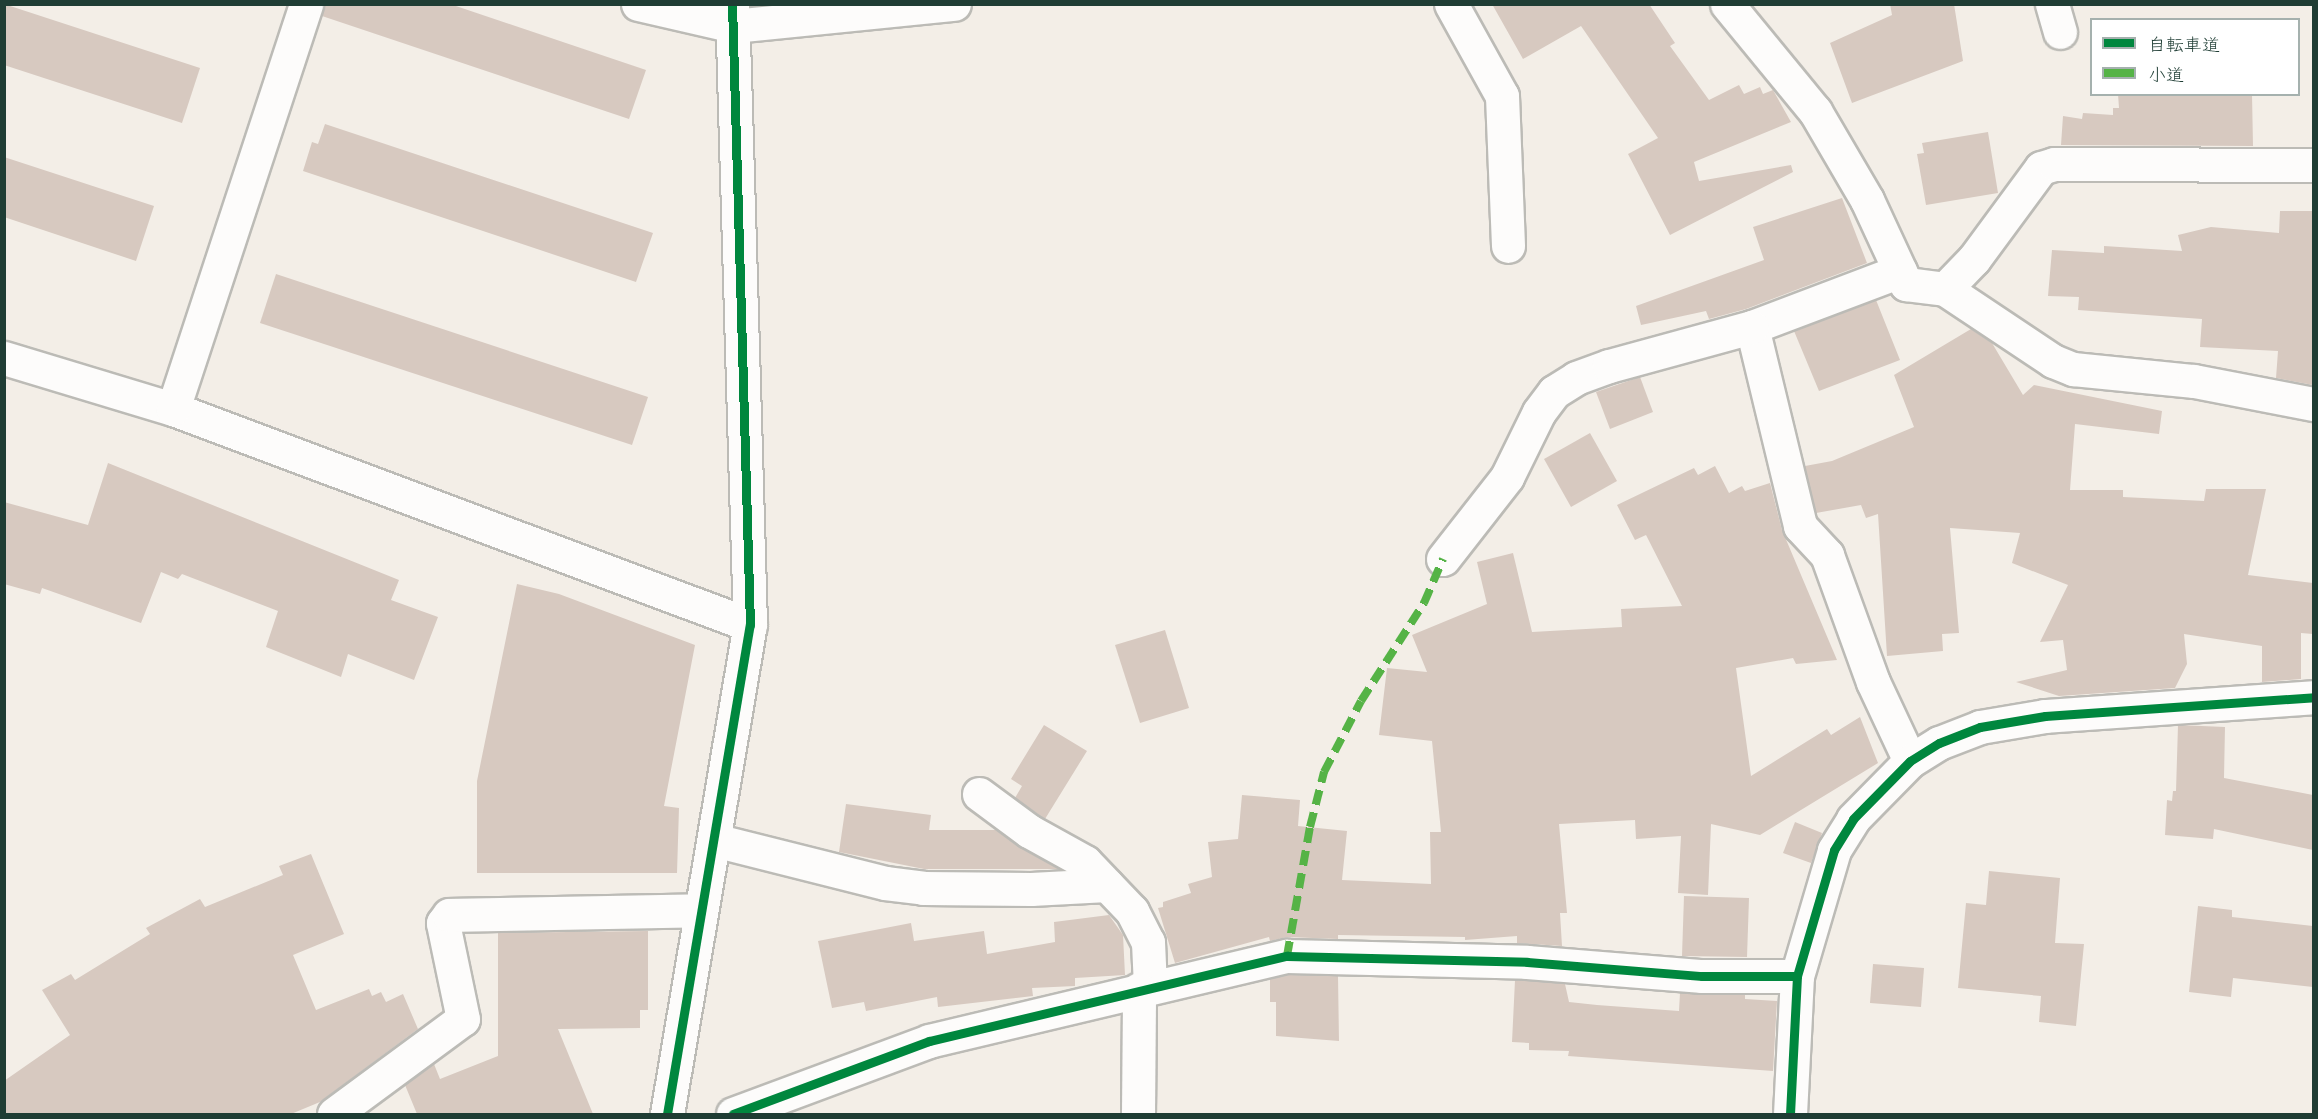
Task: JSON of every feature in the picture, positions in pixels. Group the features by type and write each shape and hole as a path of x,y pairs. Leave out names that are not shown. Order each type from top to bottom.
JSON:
{"street":[{"path":"172,409 306,4"},
{"path":"638,4 732,15 954,4"},
{"path":"1451,4 1502,96 1508,246"},
{"path":"1727,4 1815,111 1867,200 1906,284 1945,289 2053,361 2073,369 2194,381 2313,404"},
{"path":"667,1114 699,910 714,840 750,625 732,15"},
{"path":"1945,289 1974,259 2041,168 2054,164 2313,165"},
{"path":"1443,559 1507,477 1539,412 1554,392 1576,378 1610,366 1752,327 1900,270"},
{"path":"1752,327 1800,526 1827,555 1873,682 1910,761"},
{"path":"4,358 172,409 750,625"},
{"path":"1790,1114 1797,976 1834,850 1853,819 1910,761 1939,743 1980,727 2045,716 2313,697"},
{"path":"979,794 1029,831 1085,862 1132,911 1148,942 1138,1114"},
{"path":"714,840 885,883 913,887 1031,889 1107,885"},
{"path":"334,1114 463,1019 443,923 449,915 699,910"},
{"path":"733,1114 929,1041 1145,987 1287,956 1527,962 1702,976 1797,976"}],"building":[{"path":"4,4 200,68 182,123 4,65"},
{"path":"324,4 450,4 646,70 629,119 322,16"},
{"path":"1492,4 1649,4 1675,43 1670,46 1709,100 1739,85 1744,94 1760,87 1763,94 1773,90 1791,122 1694,162 1699,181 1791,165 1793,172 1670,235 1628,154 1658,138 1581,26 1523,59"},
{"path":"1890,4 1954,4 1963,61 1852,103 1830,43 1892,15"},
{"path":"2118,96 2252,96 2253,146 2061,145 2063,116 2082,119 2083,113 2113,115 2113,108 2119,108"},
{"path":"325,124 653,233 636,282 303,171 312,142 318,144"},
{"path":"1988,132 1998,193 1926,205 1917,154 1924,153 1922,143"},
{"path":"4,157 154,206 136,261 4,217"},
{"path":"1842,198 1867,263 1746,309 1709,319 1706,311 1641,325 1636,306 1764,260 1753,227"},
{"path":"2280,211 2313,211 2313,385 2276,378 2278,351 2200,347 2202,319 2078,310 2079,297 2048,296 2052,250 2104,253 2104,246 2182,251 2178,235 2211,227 2279,233"},
{"path":"276,274 648,397 632,445 260,323"},
{"path":"1876,300 1900,360 1819,391 1794,331"},
{"path":"1971,329 1992,343 2023,395 2034,385 2162,411 2159,434 2075,424 2070,490 2123,490 2123,497 2204,501 2206,489 2266,489 2248,575 2313,583 2313,634 2301,633 2301,679 2262,682 2262,646 2184,634 2187,664 2175,688 2059,696 2016,682 2067,670 2063,640 2040,642 2068,585 2012,563 2020,533 1950,528 1959,633 1942,634 1943,651 1887,656 1878,514 1866,518 1861,505 1816,513 1805,466 1832,461 1914,427 1894,375"},
{"path":"1640,377 1653,412 1610,429 1596,392"},
{"path":"1590,433 1617,481 1571,507 1544,459"},
{"path":"108,463 399,580 391,600 438,617 414,680 348,654 341,677 266,647 278,611 182,574 178,579 161,572 141,623 42,588 40,594 4,584 4,502 88,525"},
{"path":"1715,466 1729,493 1742,486 1745,491 1770,483 1782,530 1837,660 1796,664 1793,658 1736,668 1751,776 1827,729 1831,735 1860,717 1878,763 1760,835 1711,824 1708,895 1678,893 1681,836 1636,839 1635,820 1559,824 1567,913 1560,913 1562,946 1517,943 1517,936 1465,940 1465,937 1338,935 1338,939 1287,937 1270,941 1269,937 1175,963 1158,908 1163,907 1163,902 1191,893 1188,884 1212,877 1208,842 1238,839 1242,795 1300,800 1298,826 1347,831 1342,880 1431,884 1430,832 1441,832 1432,741 1379,735 1387,668 1427,672 1412,635 1487,604 1477,562 1513,553 1532,632 1622,627 1621,609 1682,606 1646,535 1635,540 1617,505 1694,468 1698,475"},
{"path":"517,584 559,594 695,645 664,806 679,808 677,873 477,873 477,781"},
{"path":"1165,630 1189,708 1140,723 1115,645"},
{"path":"1044,725 1087,751 1045,819 1015,798 1022,786 1011,779"},
{"path":"2178,725 2225,727 2224,778 2313,795 2313,850 2214,829 2213,839 2165,835 2167,800 2172,801 2173,791 2176,791"},
{"path":"846,804 931,815 929,830 996,830 1059,869 924,869 839,852"},
{"path":"1795,822 1822,833 1811,863 1783,853"},
{"path":"311,854 344,934 293,955 316,1010 369,989 372,996 381,992 386,1002 403,994 418,1029 320,1102 291,1114 4,1114 4,1081 70,1035 42,990 71,974 75,980 150,934 146,928 200,899 205,907 283,875 279,866"},
{"path":"1989,871 2060,878 2055,943 2084,944 2076,1026 2039,1022 2041,996 1958,988 1966,903 1986,905"},
{"path":"1684,896 1749,898 1747,957 1682,956"},
{"path":"2198,906 2232,910 2232,917 2313,926 2313,987 2233,978 2231,997 2189,992"},
{"path":"1109,915 1123,935 1125,975 1075,978 1075,986 1032,988 1033,996 938,1007 937,997 866,1011 864,1002 832,1008 818,941 911,923 914,941 984,931 987,954 1055,942 1054,922"},
{"path":"648,931 648,1010 640,1010 640,1028 558,1029 593,1114 417,1114 405,1085 434,1064 440,1079 498,1056 498,933"},
{"path":"1873,964 1924,968 1921,1007 1870,1003"},
{"path":"1289,975 1338,976 1339,1041 1276,1036 1276,1002 1270,1002 1270,979"},
{"path":"1515,980 1565,984 1569,1002 1597,1005 1679,1011 1680,993 1745,995 1745,999 1777,1001 1773,1071 1568,1056 1569,1051 1529,1050 1529,1043 1512,1042"}],"marked path":[{"path":"1287,956 1310,827 1324,772 1361,701 1424,603 1443,559"}],"cycle path":[{"path":"667,1114 750,625 732,4"},
{"path":"1790,1114 1797,976 1834,850 1853,819 1910,761 1939,743 1980,727 2045,716 2314,697"},
{"path":"733,1114 929,1041 1287,956 1527,962 1702,976 1797,976"}]}
